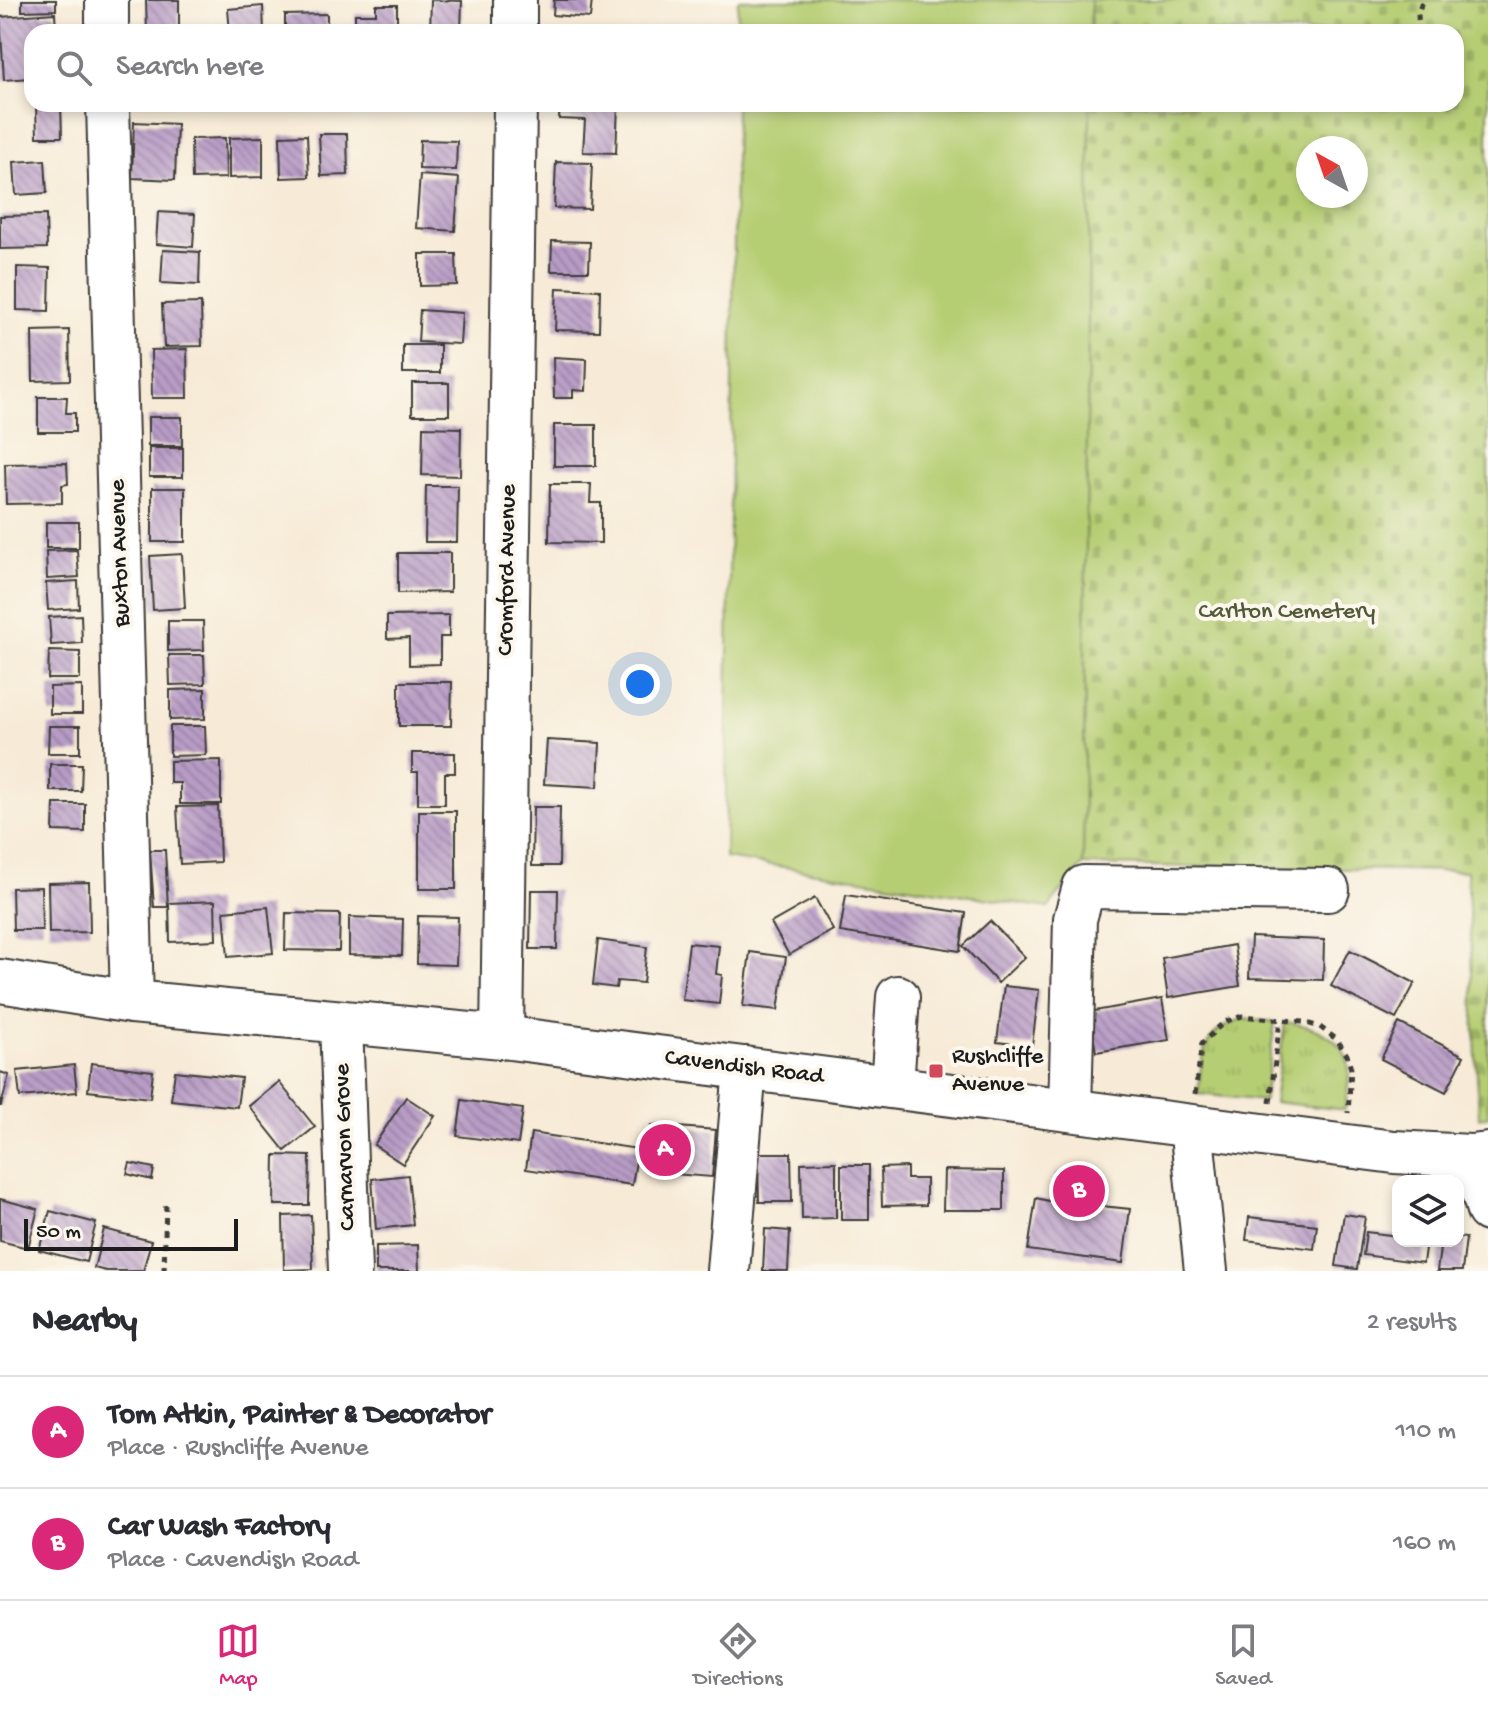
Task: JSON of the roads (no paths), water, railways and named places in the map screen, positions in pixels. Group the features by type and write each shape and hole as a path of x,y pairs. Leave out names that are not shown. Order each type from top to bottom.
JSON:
{"street":[{"path":"107,0 107,24"},
{"path":"515,0 515,24"},
{"name":"Buxton Avenue","path":"108,112 132,1002"},
{"name":"Cromford Avenue","path":"502,1037 515,112"},
{"path":"1070,1110 1075,919 1084,887 1328,890"},
{"name":"Cavendish Road","path":"0,981 132,1002 502,1037 1394,1152 1480,1155"},
{"path":"892,1087 896,997"},
{"name":"Carnarvon Grove","path":"341,1023 350,1271"},
{"path":"728,1271 745,1068"},
{"path":"1191,1126 1206,1271"},
{"path":"1480,1155 1488,1210"}],"place":[{"name":"Rushcliffe Avenue","path":"936,1071"},
{"name":"Tom Atkin, Painter & Decorator","path":"665,1150"},
{"name":"Car Wash Factory","path":"1079,1191"}],"park label":[{"name":"Carlton Cemetery","path":"1287,612"}]}
